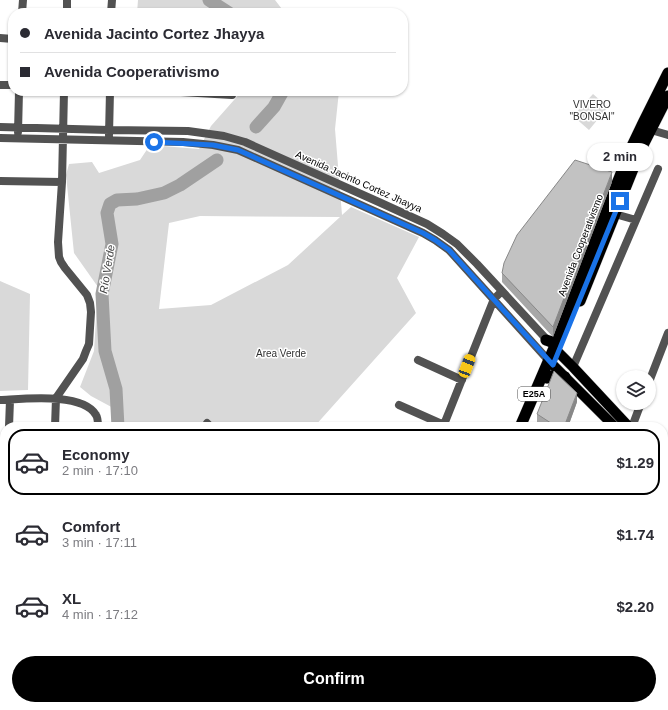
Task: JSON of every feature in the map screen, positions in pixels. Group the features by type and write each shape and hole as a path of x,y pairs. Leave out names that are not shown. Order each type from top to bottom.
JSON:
{"highway":[{"name":"Avenida Cooperativismo","path":"522,422 551,363 604,216 632,146 668,73"},
{"name":"Avenida Cooperativismo","path":"557,347 615,214 641,149 668,96"},
{"path":"546,340 552,342 557,347"},
{"name":"Avenida Cooperativismo","path":"530,422 547,378 551,363"},
{"path":"547,378 558,374 566,377"}],"main road":[{"path":"557,347 625,422"},
{"name":"Avenida Jacinto Cortez Jhayya","path":"551,363 610,422"}],"street":[{"path":"17,138 19,96"},
{"path":"55,422 56,398 83,359 89,344 91,312 87,295 65,268 59,256 58,242 62,182 64,96"},
{"path":"109,140 110,96"},
{"name":"Avenida Jacinto Cortez Jhayya","path":"0,127 188,131 224,136 245,142 381,203 438,231 457,244 546,340"},
{"path":"651,130 668,135"},
{"name":"Avenida Jacinto Cortez Jhayya","path":"0,138 109,140 199,144 238,150 423,233 435,240 449,250 551,363"},
{"path":"574,367 658,168"},
{"path":"0,181 62,182"},
{"path":"615,214 636,220"},
{"path":"446,422 494,299 502,291"},
{"path":"654,370 668,334"},
{"path":"418,360 462,380"},
{"path":"0,400 56,398 82,403 91,408 96,416 97,422"},
{"path":"9,422 10,400"},
{"path":"400,405 436,422"},
{"path":"632,422 638,410"}],"green space":[{"path":"138,0 275,0 281,8 137,8"},
{"name":"VIVERO \"BONSAI\"","path":"593,94 608,107 589,130 573,116"},
{"name":"Area Verde","path":"238,96 338,96 335,129 342,215 351,207 419,237 397,278 416,313 318,422 118,422 117,410 91,396 80,387 94,351 98,287 74,253 66,175 69,164 92,162 99,173 140,160 150,145 199,149 211,126","holes":["200,216 340,217 288,265 211,305 159,309 169,223"]},
{"path":"0,281 30,294 28,390 0,391"}],"building":[{"path":"575,160 612,172 553,327 502,273 504,263 517,235"},
{"path":"554,371 577,393 566,422 549,422 537,414"}],"waterway":[{"name":"Río Verde","path":"209,0 221,8"},
{"name":"Río Verde","path":"256,127 274,107 280,96"},
{"name":"Río Verde","path":"118,422 116,389 105,351 102,294 112,244 107,213 110,204 117,200 137,199 164,193 180,185 217,160"}],"route":[{"path":"154,142 183,142 213,145 238,150 423,233 449,250 553,365 620,201"}]}
